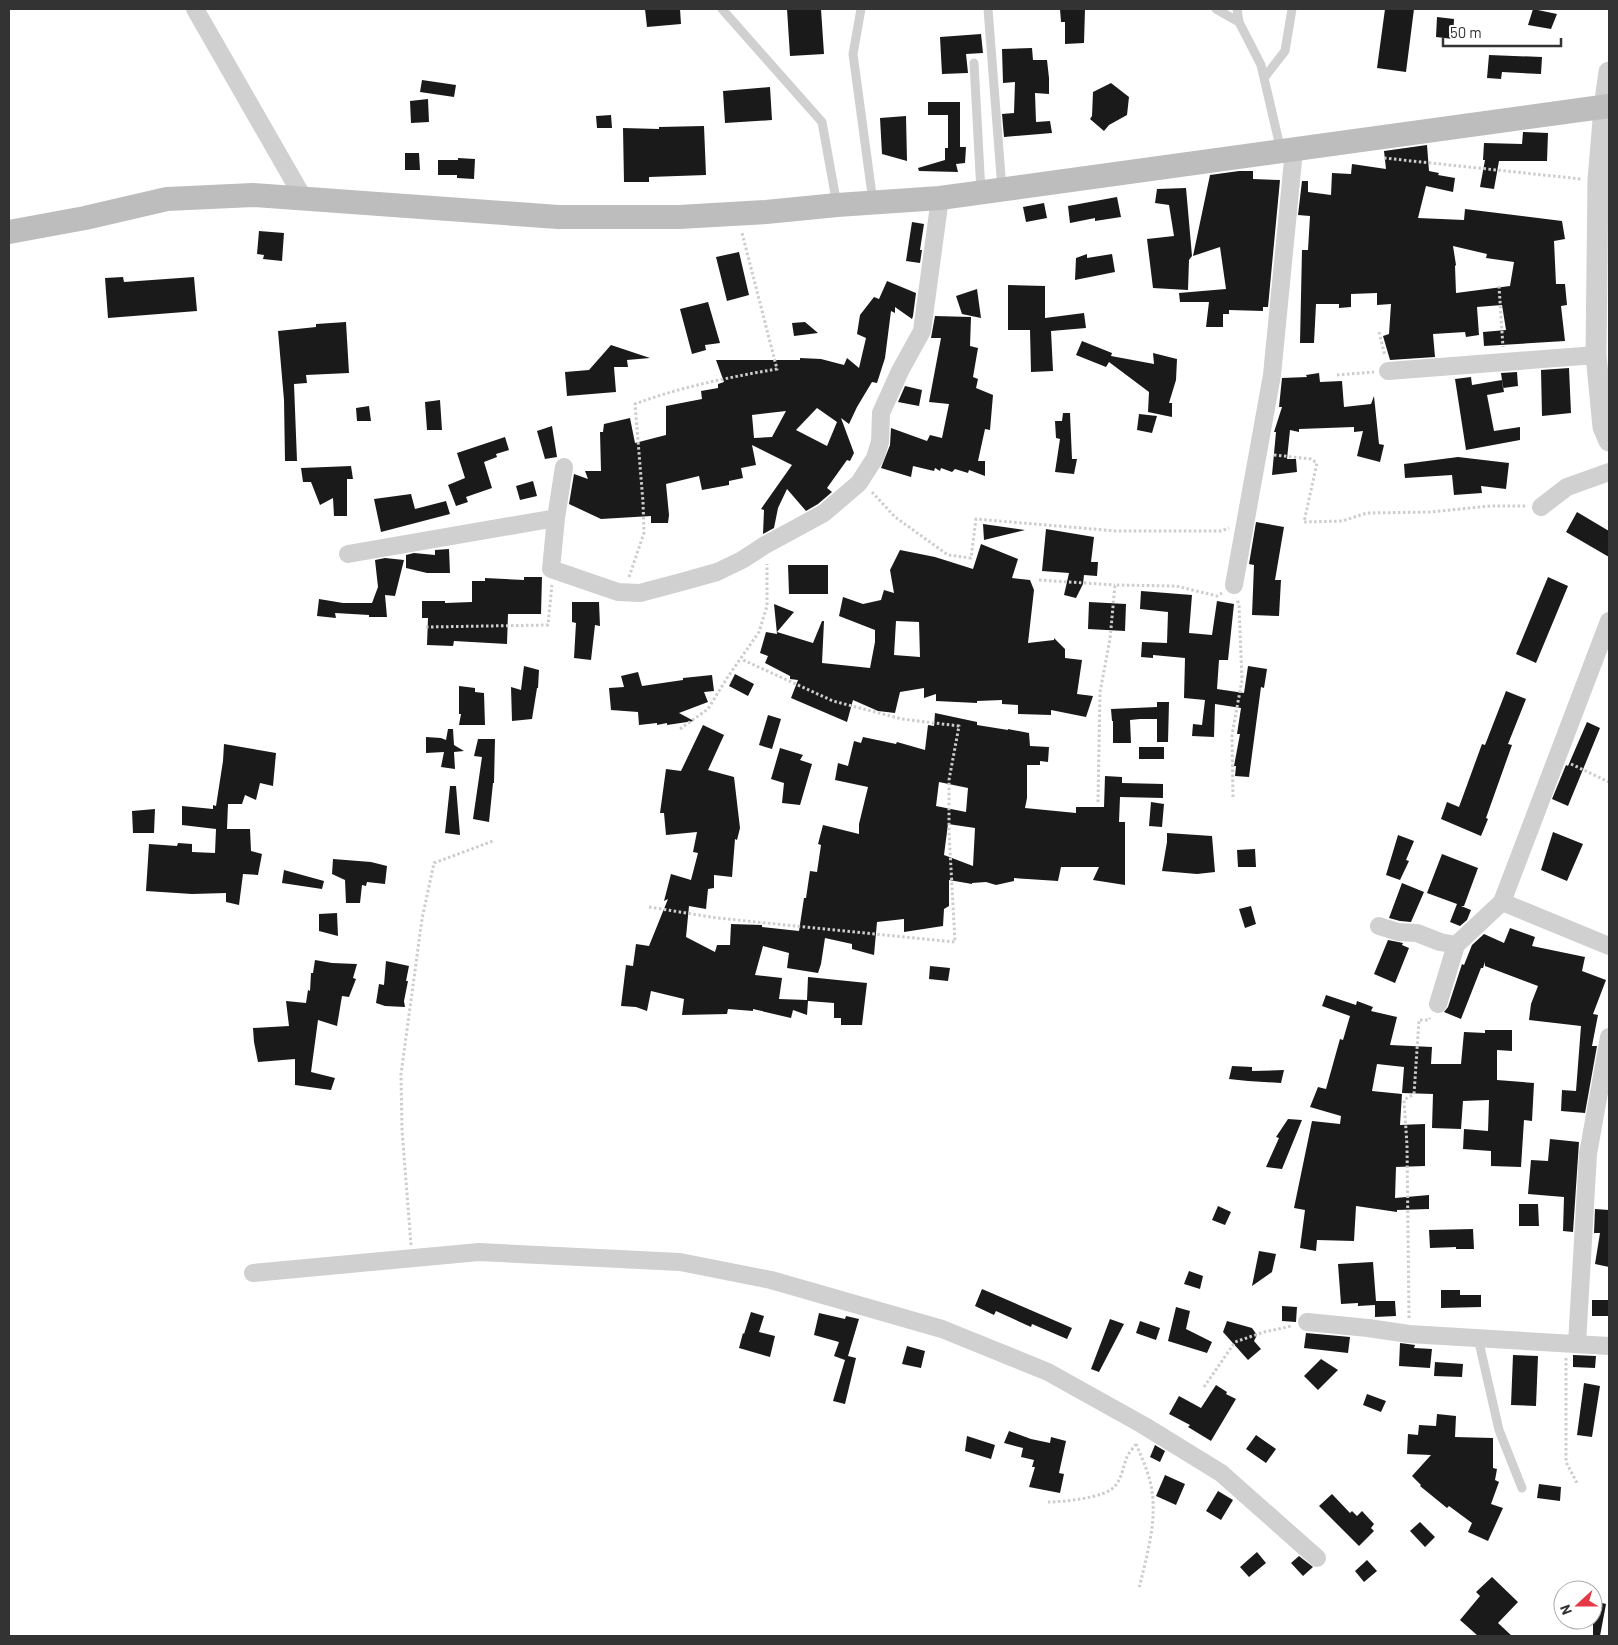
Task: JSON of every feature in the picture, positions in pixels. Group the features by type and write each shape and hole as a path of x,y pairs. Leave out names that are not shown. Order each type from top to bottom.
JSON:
{"main road":[{"path":"9,232 85,218 167,199 253,195 558,217 679,217 741,214 940,198 1607,107"}],"street":[{"path":"195,9 304,199"},
{"path":"1609,72 1604,181 1601,364 1603,427 1609,441"},
{"path":"1234,585 1272,374 1288,151"},
{"path":"564,467 556,518 552,569 618,592 640,592 717,572 742,560 765,545 824,513 859,483 876,458 880,442 880,414 900,370 922,331 940,198"},
{"path":"1388,371 1504,362 1601,364"},
{"path":"1541,507 1567,487 1609,472"},
{"path":"348,554 556,518"},
{"path":"1438,1004 1456,945 1502,902 1609,620"},
{"path":"1502,902 1609,946"},
{"path":"1379,926 1398,932 1417,933 1440,942 1456,945"},
{"path":"1574,1343 1588,1154 1609,1037"},
{"path":"253,1273 479,1252 680,1262 771,1280 942,1329 1048,1372 1148,1428 1220,1473 1317,1558"},
{"path":"1307,1322 1409,1334 1609,1346"}],"lane":[{"path":"722,9 822,122 837,205"},
{"path":"861,9 853,54 873,202"},
{"path":"988,9 992,191"},
{"path":"1216,9 1239,22"},
{"path":"1237,9 1239,22 1260,65 1288,151"},
{"path":"1264,78 1285,51 1292,9"},
{"path":"974,63 992,191"},
{"path":"1478,1338 1499,1430 1522,1488"}],"path":[{"path":"1382,157 1604,181"},
{"path":"625,592 644,533 635,404 664,394 746,374 777,369 742,236 741,214"},
{"path":"1499,286 1504,362"},
{"path":"1337,375 1388,371 1379,332"},
{"path":"1258,453 1311,459 1317,463 1304,522 1342,521 1367,513 1430,512 1490,506 1541,507"},
{"path":"859,483 874,494 895,517 948,555 971,558 976,519 1116,531 1221,531 1246,523"},
{"path":"680,730 708,709 759,632 767,606 767,555 765,545"},
{"path":"426,627 548,625 553,570"},
{"path":"1039,580 1115,585 1176,586 1217,596 1234,585 1239,606 1242,680 1232,735 1233,797"},
{"path":"1098,802 1100,692 1110,639 1115,585"},
{"path":"649,907 717,918 955,942 949,832 949,780 959,726 902,719 833,701 741,658"},
{"path":"1557,758 1609,782"},
{"path":"412,1258 402,1130 401,1074 422,919 434,863 492,841"},
{"path":"1409,1334 1408,1163 1404,1100 1414,1094 1419,1020 1429,1020 1438,1004"},
{"path":"1204,1387 1235,1342 1264,1332 1307,1322"},
{"path":"1574,1343 1566,1357 1566,1462 1577,1483"},
{"path":"1048,1502 1065,1502 1105,1492 1114,1487 1124,1469 1127,1456 1148,1428"},
{"path":"1136,1444 1150,1480 1152,1495 1152,1535 1138,1589"}],"building":[{"path":"645,9 680,9 681,24 647,27"},
{"path":"787,9 821,9 824,54 790,56"},
{"path":"1060,9 1085,9 1084,43 1065,44 1065,22 1061,22"},
{"path":"1385,9 1414,9 1406,72 1377,68"},
{"path":"1533,9 1557,14 1551,29 1528,25"},
{"path":"1437,17 1454,19 1453,39 1436,37"},
{"path":"981,34 983,53 966,54 968,73 942,74 940,37"},
{"path":"1032,48 1033,60 1047,60 1049,78 1049,94 1035,93 1036,122 1050,121 1052,133 1004,137 1002,114 1014,113 1015,82 1003,83 1002,49"},
{"path":"1489,55 1542,57 1541,74 1502,72 1501,79 1487,78"},
{"path":"422,80 456,85 454,97 420,92"},
{"path":"1111,83 1129,97 1127,115 1109,125 1104,131 1090,119 1092,116 1093,92"},
{"path":"770,87 772,120 725,123 723,91"},
{"path":"428,99 429,122 411,123 410,101"},
{"path":"928,102 960,102 960,147 966,147 965,163 956,164 958,172 919,171 918,168 945,160 945,148 948,148 948,115 928,115"},
{"path":"611,115 612,128 597,128 596,116"},
{"path":"906,116 907,161 882,154 880,118"},
{"path":"704,126 706,175 649,177 649,182 624,182 623,128 659,129 659,127"},
{"path":"1523,132 1548,133 1547,161 1499,161 1494,189 1480,187 1485,160 1483,160 1484,143 1522,144"},
{"path":"1427,145 1429,171 1439,173 1438,175 1455,178 1453,192 1426,186 1418,218 1464,220 1465,209 1562,221 1565,239 1554,241 1556,284 1565,284 1567,305 1561,306 1565,341 1484,346 1483,332 1506,330 1502,305 1477,307 1479,335 1466,337 1465,332 1433,334 1435,357 1390,360 1383,336 1389,334 1391,304 1377,305 1377,293 1351,294 1351,307 1339,308 1339,304 1316,304 1314,343 1300,343 1302,250 1308,250 1310,216 1298,215 1302,181 1308,181 1308,192 1331,195 1332,173 1351,174 1352,164 1386,169 1384,151","holes":["1453,246 1487,254 1486,258 1514,262 1510,286 1456,293 1456,265"]},
{"path":"405,153 419,153 420,170 405,170"},
{"path":"458,158 475,159 474,179 457,178 457,175 438,175 438,160 458,160"},
{"path":"1253,171 1253,179 1280,180 1268,307 1263,307 1263,311 1229,310 1229,314 1223,314 1223,327 1206,327 1209,302 1180,302 1179,293 1226,289 1220,247 1193,256 1210,175"},
{"path":"1186,188 1192,256 1189,260 1188,290 1153,288 1147,239 1174,236 1169,205 1155,203 1157,189"},
{"path":"1117,197 1121,217 1095,221 1095,218 1070,223 1068,206"},
{"path":"1044,203 1047,218 1026,222 1023,207"},
{"path":"912,222 924,224 920,263 906,261"},
{"path":"259,231 284,233 282,261 263,259 264,255 257,254"},
{"path":"739,252 749,295 727,301 716,257"},
{"path":"1087,254 1087,258 1112,254 1115,272 1075,280 1076,258"},
{"path":"123,277 124,282 194,277 197,311 108,318 105,278"},
{"path":"887,281 916,293 912,319 895,307 895,313 891,311 885,358 877,383 872,382 849,424 841,418 854,453 850,461 847,460 827,488 832,492 818,504 806,511 787,489 778,508 774,528 763,534 764,510 761,509 792,465 752,445 756,465 741,468 743,478 729,481 729,485 702,490 699,476 666,484 668,523 651,523 651,516 601,519 569,504 574,474 588,479 585,471 601,471 600,432 603,432 604,424 630,418 635,443 666,435 666,406 702,399 701,391 718,388 718,384 724,382 716,360 800,360 800,358 821,359 844,365 847,358 859,368 866,338 857,334 860,315 874,297 879,299","holes":["817,408 837,422 827,446 796,430","786,411 772,437 754,438 752,415"]},
{"path":"1008,285 1045,286 1045,318 1084,313 1086,328 1051,331 1053,371 1031,372 1030,330 1008,330"},
{"path":"977,289 981,318 962,314 956,296"},
{"path":"708,302 720,343 705,345 706,350 692,354 680,309"},
{"path":"935,316 971,317 970,346 978,348 973,377 978,379 976,388 993,395 990,430 985,429 978,461 985,461 985,476 969,470 968,473 955,469 952,472 941,468 940,471 935,468 934,471 913,466 911,477 881,468 890,445 891,428 927,441 930,435 942,438 949,404 929,402 941,338 931,338"},
{"path":"346,322 349,373 306,375 307,383 294,384 297,461 285,461 284,400 278,331 316,327 316,324"},
{"path":"805,322 818,333 794,336 792,323"},
{"path":"1082,341 1112,353 1111,356 1154,364 1153,353 1177,359 1176,380 1169,403 1172,403 1172,417 1148,412 1149,392 1109,362 1106,367 1076,355"},
{"path":"611,345 650,358 627,360 628,367 614,367 616,392 567,396 565,372 589,370"},
{"path":"1569,368 1571,413 1542,416 1541,370"},
{"path":"1517,372 1518,386 1503,388 1501,373"},
{"path":"1319,373 1320,382 1342,381 1344,407 1371,404 1374,396 1379,444 1384,445 1380,462 1357,456 1363,431 1354,432 1354,427 1299,429 1299,432 1290,430 1287,459 1296,459 1297,472 1272,475 1276,432 1274,432 1282,407 1279,407 1282,378 1307,377 1306,375"},
{"path":"1471,377 1472,385 1502,380 1504,392 1487,395 1494,431 1520,427 1520,440 1466,450 1455,379"},
{"path":"905,386 922,390 919,406 898,402"},
{"path":"440,400 442,430 427,430 425,402"},
{"path":"369,406 371,421 357,421 356,408"},
{"path":"1063,413 1070,413 1072,459 1077,459 1074,474 1055,472 1060,439 1056,438 1055,421 1062,421"},
{"path":"1139,414 1157,416 1152,433 1137,430"},
{"path":"552,426 557,457 545,459 537,431"},
{"path":"505,437 509,450 496,454 497,457 484,462 492,488 466,497 468,502 456,506 448,485 465,478 457,453"},
{"path":"1458,457 1509,463 1506,489 1481,486 1482,493 1454,495 1452,475 1405,478 1404,464"},
{"path":"351,466 353,479 347,479 347,516 334,516 333,498 320,505 311,482 303,482 301,468"},
{"path":"533,481 537,496 520,500 516,486"},
{"path":"411,494 415,509 446,501 450,514 381,532 374,499"},
{"path":"1577,512 1609,531 1609,557 1566,532"},
{"path":"1256,522 1284,527 1275,580 1281,580 1279,616 1252,615 1254,565 1249,564"},
{"path":"983,524 1025,530 984,540"},
{"path":"1046,529 1094,537 1091,562 1098,562 1097,576 1084,575 1083,584 1076,598 1064,595 1069,573 1042,571"},
{"path":"981,544 1018,559 1012,578 1030,580 1034,590 1028,643 1054,640 1054,638 1065,649 1065,658 1082,660 1077,694 1093,696 1086,717 1051,710 1051,715 1018,714 1018,705 1002,704 1002,700 977,701 977,703 936,701 936,694 924,698 924,688 900,692 895,713 878,711 853,700 847,722 791,698 798,680 790,679 790,676 765,663 768,656 760,653 766,632 777,634 774,604 794,612 777,632 813,643 822,621 824,621 822,663 870,668 875,642 875,630 839,616 843,597 863,604 881,600 884,590 894,593 890,570 900,550 935,557 973,569","holes":["896,621 919,622 920,657 894,655"]},
{"path":"449,549 450,573 427,573 406,568 406,555 414,553 435,555 435,550"},
{"path":"385,558 404,560 395,596 385,595 387,617 335,613 336,618 317,616 319,599 343,603 372,603 378,587 375,560"},
{"path":"788,565 828,565 828,594 789,594"},
{"path":"524,577 542,577 541,614 508,614 507,644 454,641 453,646 427,645 428,618 422,618 422,601 445,601 445,603 472,602 472,581 485,581 485,578 524,580"},
{"path":"1548,577 1568,586 1536,663 1516,654"},
{"path":"1141,591 1192,595 1189,633 1212,635 1217,601 1234,604 1228,660 1219,660 1217,689 1244,693 1248,666 1267,669 1264,688 1261,687 1249,777 1235,776 1236,766 1234,766 1240,734 1237,734 1241,708 1215,704 1214,737 1192,736 1193,724 1202,725 1205,700 1184,698 1185,658 1153,655 1153,658 1141,657 1142,642 1167,643 1168,612 1140,609"},
{"path":"572,602 599,602 600,626 595,625 591,660 574,658 576,623 572,622"},
{"path":"1089,602 1126,604 1125,631 1088,629"},
{"path":"524,666 539,670 538,688 532,719 512,721 511,687 521,690"},
{"path":"638,672 642,686 683,680 683,678 712,675 714,691 704,692 708,702 679,713 694,721 667,725 667,723 657,725 657,723 639,725 638,712 611,710 609,688 624,687 621,676"},
{"path":"735,674 754,684 748,696 729,686"},
{"path":"459,686 475,688 475,692 484,693 485,725 459,725 461,714 459,714"},
{"path":"1506,691 1526,699 1508,744 1512,745 1481,836 1441,819 1447,802 1459,807 1482,744 1485,745"},
{"path":"1157,702 1169,702 1168,742 1157,742 1157,719 1140,719 1130,720 1131,743 1113,743 1111,709 1157,707"},
{"path":"935,713 977,722 977,725 1029,733 1030,746 1049,747 1048,762 1040,761 1040,765 1027,765 1027,798 1025,808 1076,813 1076,807 1104,807 1105,776 1122,777 1122,783 1163,784 1163,798 1120,797 1119,822 1125,822 1125,885 1093,880 1099,867 1061,867 1058,881 1014,878 1014,881 996,885 986,882 972,884 949,880 949,906 944,909 943,926 904,932 904,919 877,922 874,955 852,949 852,944 825,938 818,973 787,968 789,953 763,946 755,975 782,978 779,999 807,1000 808,977 867,983 862,1025 841,1025 841,1018 834,1018 834,1003 808,1001 807,1015 793,1010 791,1018 753,1009 753,1011 728,1009 727,1014 682,1015 684,999 651,991 647,1011 636,1007 621,1006 626,965 633,966 636,944 649,946 668,899 664,901 671,874 691,880 698,853 693,852 697,832 666,835 664,813 660,813 666,769 681,771 703,725 724,735 708,770 734,777 740,828 737,840 735,839 732,877 714,875 714,888 708,889 706,909 689,906 686,937 715,952 717,945 730,945 731,924 762,925 762,927 799,931 810,871 817,872 821,845 818,844 823,825 859,834 859,824 868,787 835,780 838,763 848,766 854,741 861,743 863,737 896,744 897,742 925,750 928,725 934,726","holes":["939,782 968,788 966,812 936,806","948,824 975,828 973,866 944,855"]},
{"path":"768,715 781,719 772,749 759,745"},
{"path":"1587,722 1600,728 1568,806 1552,799"},
{"path":"448,729 453,729 454,745 464,751 454,752 455,769 441,767 444,752 426,753 426,737 446,740"},
{"path":"478,739 495,739 494,783 489,822 473,819 482,757 474,756"},
{"path":"224,744 276,753 273,786 260,783 256,800 245,795 242,804 228,804 227,829 250,829 251,851 262,854 258,875 243,874 239,905 226,902 226,893 192,894 146,891 149,844 177,846 178,843 192,844 192,852 215,853 216,829 182,825 182,806 213,809 213,805 216,806"},
{"path":"1139,747 1164,747 1164,759 1139,759"},
{"path":"780,748 803,755 800,760 812,764 800,805 782,803 784,783 771,779"},
{"path":"450,786 456,786 460,835 445,833"},
{"path":"1151,802 1164,804 1162,827 1149,826"},
{"path":"155,809 154,833 133,833 132,811"},
{"path":"1553,832 1583,844 1567,881 1541,870"},
{"path":"1167,833 1212,836 1215,872 1197,874 1162,871"},
{"path":"1398,835 1414,841 1406,860 1409,861 1400,880 1386,875"},
{"path":"1255,849 1256,867 1238,867 1237,850"},
{"path":"1442,854 1478,868 1464,906 1461,906 1471,910 1467,920 1460,926 1450,922 1457,904 1427,893"},
{"path":"333,859 371,862 387,866 385,884 367,882 366,886 362,885 360,903 346,903 345,880 332,874"},
{"path":"284,870 324,881 322,889 282,883"},
{"path":"1402,883 1424,892 1411,922 1389,918"},
{"path":"1251,906 1256,924 1245,928 1239,909"},
{"path":"337,913 338,936 319,931 319,914"},
{"path":"1510,928 1535,937 1532,946 1585,957 1582,971 1606,980 1593,1014 1598,1015 1592,1046 1597,1046 1585,1113 1561,1111 1562,1090 1576,1091 1581,1026 1529,1020 1531,1004 1538,986 1485,966 1485,962 1461,1019 1444,1012 1448,1007 1462,964 1464,965 1472,945 1484,934 1504,943"},
{"path":"1388,940 1403,943 1402,945 1409,948 1395,983 1374,974"},
{"path":"315,960 357,964 353,978 356,979 349,997 342,996 337,1026 318,1020 311,1072 335,1078 331,1090 295,1085 295,1059 258,1062 254,1042 253,1028 289,1026 286,1001 306,1003"},
{"path":"386,961 409,966 404,1001 405,1007 385,1006 376,1003 379,984 384,985"},
{"path":"930,966 950,968 948,981 929,979"},
{"path":"1326,995 1356,1005 1357,1001 1373,1007 1371,1011 1397,1017 1390,1045 1432,1047 1431,1064 1461,1064 1464,1032 1485,1033 1485,1030 1512,1030 1512,1051 1497,1050 1497,1080 1534,1083 1532,1121 1524,1120 1521,1167 1491,1166 1491,1151 1463,1149 1464,1129 1488,1131 1489,1100 1463,1101 1461,1129 1432,1128 1433,1094 1402,1093 1404,1067 1377,1064 1372,1091 1402,1094 1400,1125 1425,1124 1425,1166 1396,1167 1395,1198 1429,1195 1429,1209 1397,1210 1397,1212 1356,1206 1354,1241 1317,1240 1316,1251 1300,1248 1305,1210 1294,1208 1312,1121 1340,1124 1341,1116 1310,1107 1318,1087 1326,1089 1340,1039 1343,1040 1350,1016 1322,1006"},
{"path":"1232,1066 1252,1067 1252,1071 1284,1070 1281,1083 1248,1081 1229,1079"},
{"path":"1288,1119 1302,1120 1282,1169 1266,1167 1279,1138 1276,1137"},
{"path":"1550,1139 1579,1142 1573,1232 1563,1231 1564,1197 1528,1194 1531,1160 1548,1161"},
{"path":"1519,1204 1538,1204 1539,1226 1519,1226"},
{"path":"1218,1206 1231,1212 1225,1225 1212,1220"},
{"path":"1595,1209 1609,1210 1609,1267 1595,1264 1600,1233 1594,1233"},
{"path":"1473,1229 1474,1249 1456,1249 1456,1247 1430,1248 1429,1230"},
{"path":"1259,1251 1276,1254 1272,1272 1252,1286"},
{"path":"1373,1262 1376,1301 1395,1301 1396,1316 1375,1317 1375,1305 1341,1304 1338,1264"},
{"path":"1189,1271 1203,1276 1200,1289 1184,1284"},
{"path":"982,1289 1072,1328 1067,1339 1032,1324 1031,1327 996,1311 994,1315 975,1306"},
{"path":"1441,1290 1460,1290 1460,1295 1481,1295 1481,1307 1441,1308"},
{"path":"1592,1300 1608,1300 1608,1316 1592,1316"},
{"path":"1282,1306 1297,1307 1296,1322 1282,1321"},
{"path":"1176,1307 1190,1311 1186,1329 1212,1342 1207,1353 1168,1341"},
{"path":"751,1312 764,1316 759,1332 775,1336 770,1357 739,1348"},
{"path":"819,1313 845,1319 846,1316 859,1319 848,1356 856,1358 845,1404 833,1401 845,1360 834,1356 839,1342 814,1335"},
{"path":"1110,1319 1124,1324 1099,1372 1091,1369"},
{"path":"1140,1321 1160,1328 1156,1340 1136,1333"},
{"path":"1227,1321 1252,1328 1257,1335 1254,1341 1261,1349 1248,1360 1223,1332"},
{"path":"1306,1333 1350,1337 1348,1353 1304,1348"},
{"path":"1400,1343 1415,1345 1414,1348 1432,1349 1430,1368 1399,1366"},
{"path":"907,1346 925,1351 921,1368 902,1364"},
{"path":"1513,1355 1538,1356 1536,1406 1511,1405"},
{"path":"1573,1355 1596,1356 1595,1368 1573,1367"},
{"path":"1321,1359 1338,1370 1318,1390 1304,1376"},
{"path":"1435,1362 1463,1364 1462,1377 1434,1376"},
{"path":"1584,1383 1600,1386 1592,1437 1577,1435"},
{"path":"1216,1385 1227,1392 1226,1394 1236,1399 1211,1441 1188,1427 1190,1425 1169,1414 1179,1396 1201,1408"},
{"path":"1367,1394 1386,1401 1381,1412 1363,1405"},
{"path":"1437,1414 1456,1416 1455,1437 1493,1438 1493,1468 1497,1469 1495,1480 1499,1482 1491,1504 1503,1508 1488,1541 1468,1532 1472,1523 1449,1506 1447,1508 1420,1486 1412,1476 1431,1455 1407,1454 1408,1434 1418,1435 1419,1425 1436,1426"},
{"path":"1009,1431 1050,1443 1051,1437 1066,1441 1059,1473 1064,1474 1060,1493 1029,1487 1035,1467 1032,1467 1034,1460 1021,1457 1023,1448 1004,1443"},
{"path":"1256,1435 1276,1449 1266,1463 1246,1449"},
{"path":"967,1436 995,1445 991,1459 965,1451"},
{"path":"1155,1445 1165,1451 1160,1462 1150,1457"},
{"path":"1165,1475 1185,1484 1176,1505 1156,1496"},
{"path":"1539,1484 1561,1487 1560,1501 1537,1498"},
{"path":"1218,1491 1233,1500 1221,1520 1206,1511"},
{"path":"1332,1494 1350,1513 1352,1511 1357,1516 1362,1511 1374,1524 1371,1528 1374,1531 1359,1546 1319,1506"},
{"path":"1420,1522 1435,1537 1425,1547 1410,1531"},
{"path":"1257,1552 1266,1563 1249,1577 1240,1567"},
{"path":"1299,1556 1313,1567 1303,1576 1291,1563"},
{"path":"1367,1560 1377,1571 1364,1582 1355,1571"},
{"path":"1492,1577 1518,1602 1498,1623 1512,1636 1478,1636 1460,1620 1480,1596 1476,1592"},
{"path":"1603,1603 1606,1604 1603,1620"},
{"path":"1593,1630 1601,1630 1600,1636 1593,1636"}]}
